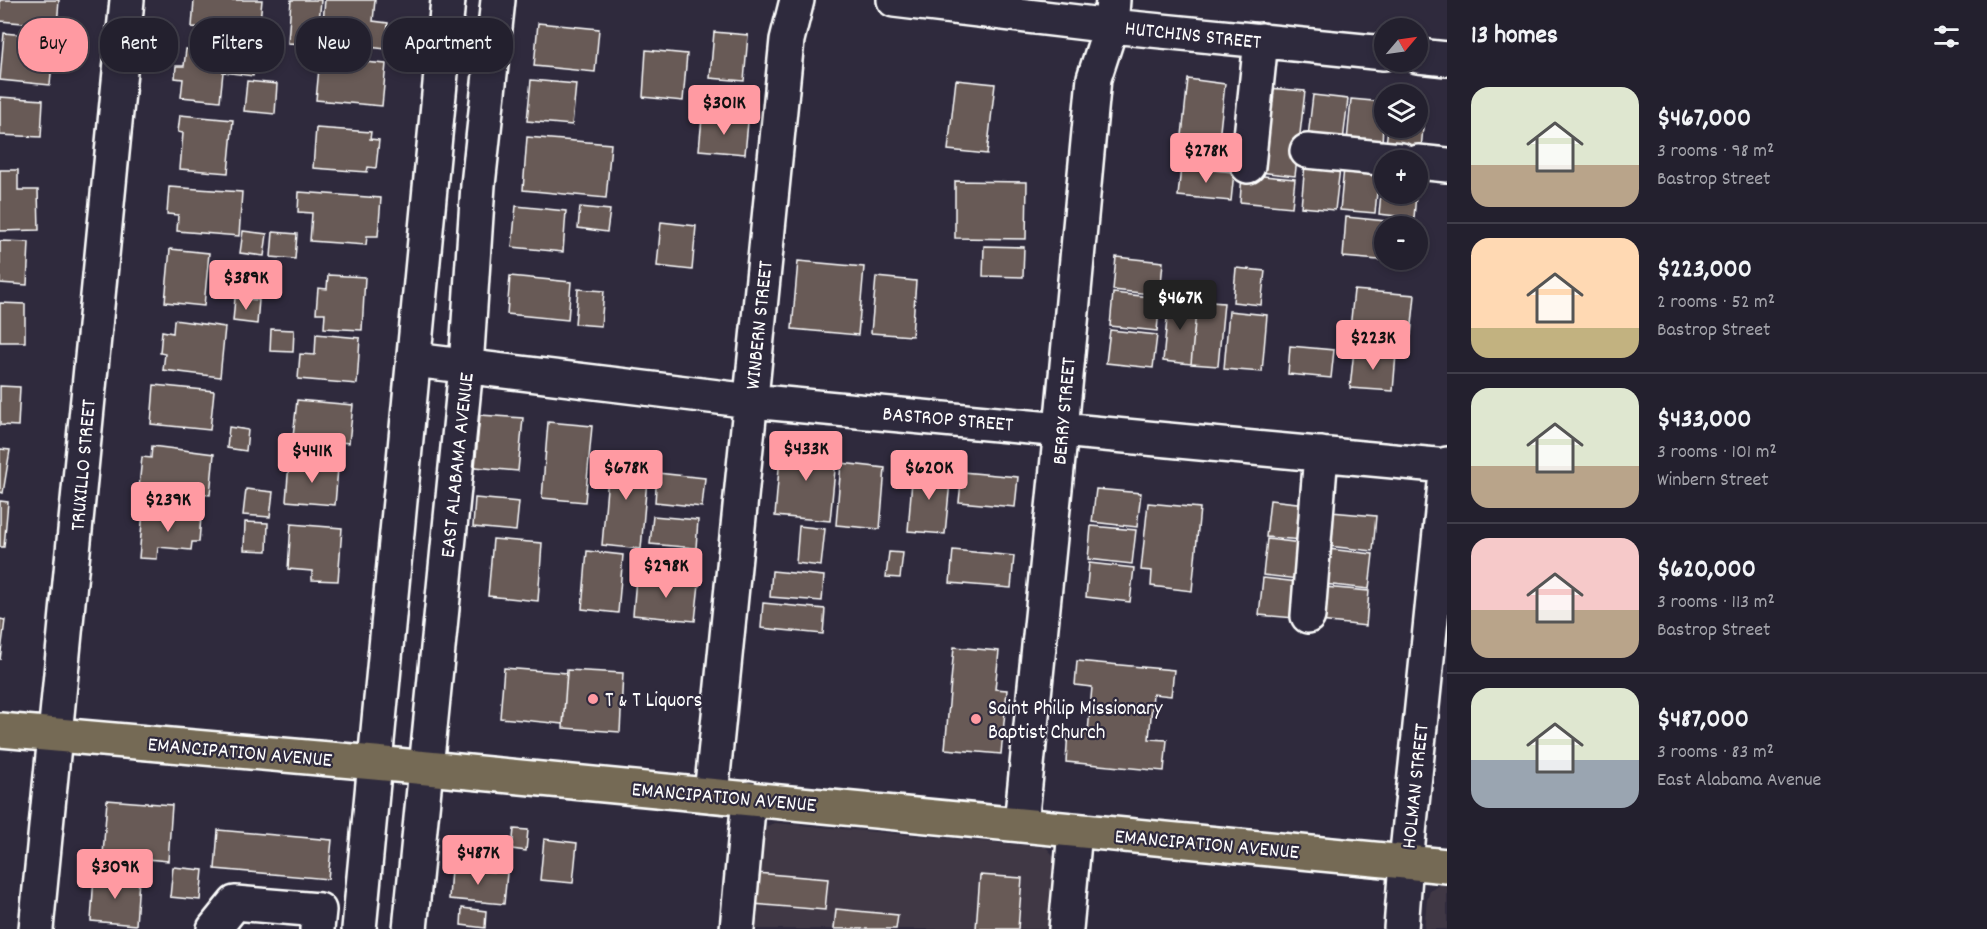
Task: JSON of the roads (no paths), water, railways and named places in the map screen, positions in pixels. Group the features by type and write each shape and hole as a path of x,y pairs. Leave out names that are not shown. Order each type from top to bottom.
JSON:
{"main road":[{"name":"EMANCIPATION AVENUE","path":"0,730 749,798 1447,866"}],"street":[{"name":"TRUXILLO STREET","path":"36,929 128,0"},
{"path":"359,929 448,0"},
{"name":"EAST ALABAMA AVENUE","path":"410,929 466,367 478,185 498,0"},
{"name":"WINBERN STREET","path":"711,795 787,40 797,0"},
{"name":"HUTCHINS STREET","path":"894,0 1112,13 1250,39 1374,52"},
{"name":"BERRY STREET","path":"1021,824 1062,429 1094,78 1112,13"},
{"path":"1238,164 1250,39"},
{"path":"1428,57 1447,59"},
{"path":"1307,151 1374,157"},
{"path":"1428,163 1447,165"},
{"name":"BASTROP STREET","path":"414,360 751,401 1447,465"},
{"path":"1308,616 1321,454"},
{"name":"HOLMAN STREET","path":"1401,929 1447,465"},
{"path":"737,929 749,798"},
{"path":"1066,929 1075,831"},
{"path":"214,929 235,903 319,910 317,929"}],"place":[{"name":"T & T Liquors","path":"593,699"},
{"name":"Saint Philip Missionary Baptist Church","path":"976,719"}]}
